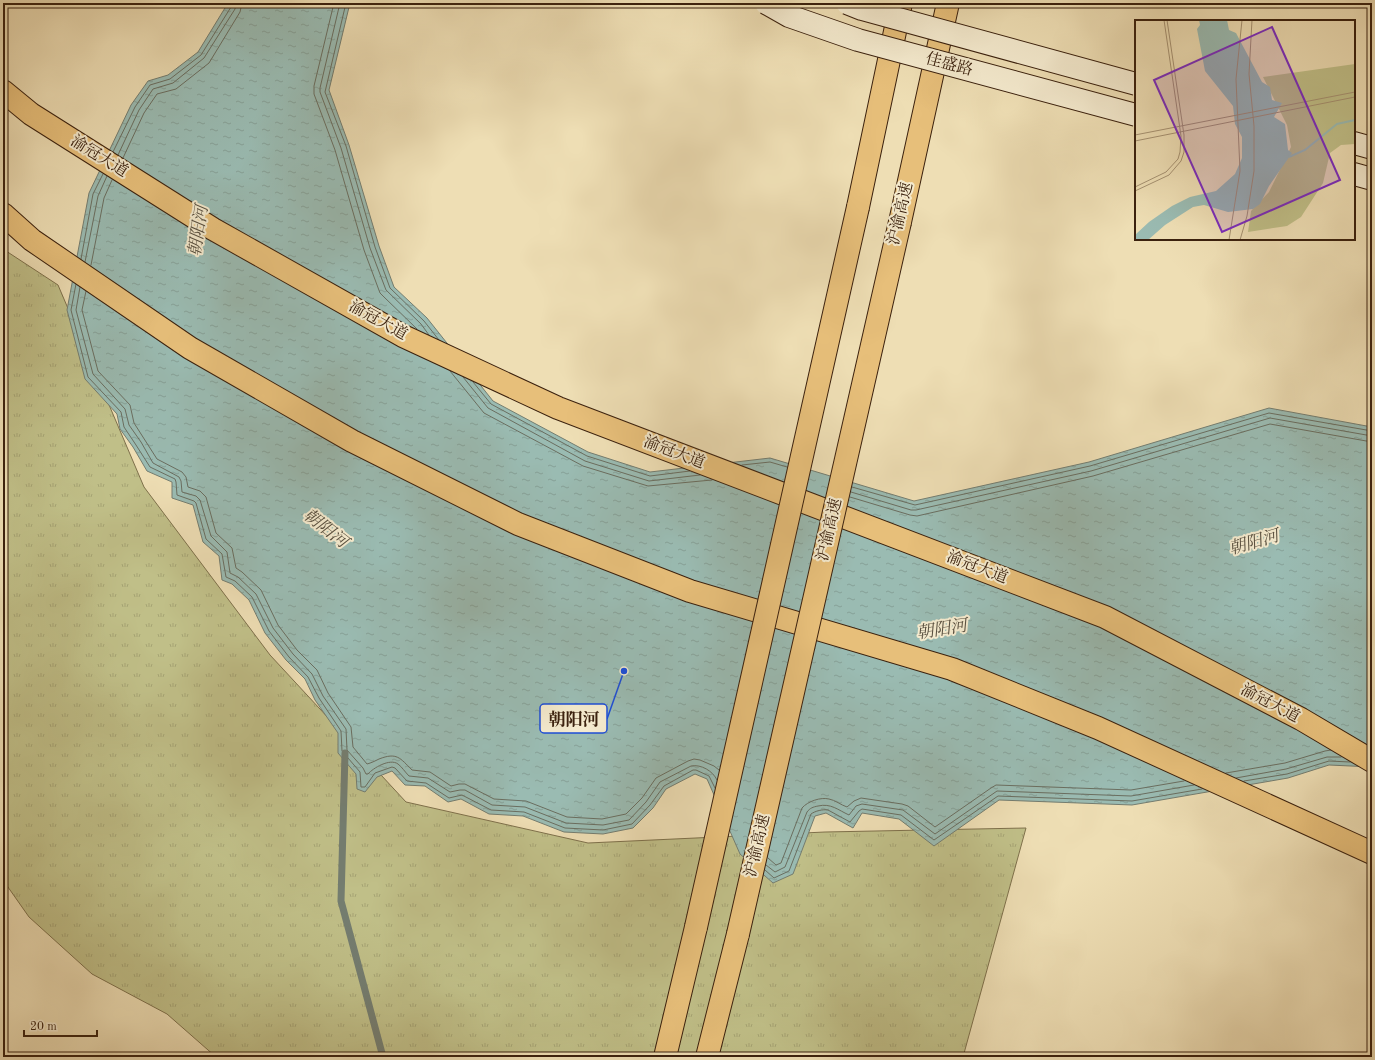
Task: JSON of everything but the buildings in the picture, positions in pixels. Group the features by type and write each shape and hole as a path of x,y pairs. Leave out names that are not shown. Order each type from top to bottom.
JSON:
{"main road":[{"name":"佳盛路","path":"766,3 789,16 858,40 1135,115"},
{"name":"佳盛路","path":"848,3 862,9 1135,84"},
{"path":"665,1057 696,927 858,207 901,3"},
{"name":"沪渝高速","path":"707,1057 738,934 900,222 948,3"},
{"name":"渝冠大道","path":"3,91 31,114 213,229 403,336 558,408 1105,617 1301,720 1372,761"},
{"path":"1355,143 1372,148"},
{"path":"1355,174 1372,179"},
{"path":"3,214 32,240 190,348 352,441 518,524 690,591 952,669 1098,728 1372,853"}],"green space":[{"path":"3,249 58,285 144,487 270,655 406,802 588,843 825,832 1026,828 963,1057 216,1057 167,1014 92,974 29,917 3,880"}],"water":[{"path":"228,3 350,3 329,90 349,145 379,246 394,287 427,318 493,401 588,452 650,472 770,458 914,501 1089,462 1269,408 1372,427 1372,767 1329,765 1288,778 1132,805 999,800 934,846 899,819 862,813 853,828 826,813 815,816 793,874 773,883 740,854 707,779 695,774 666,789 653,808 633,828 603,834 564,832 523,816 489,814 461,799 448,802 425,786 405,785 392,771 377,777 365,792 357,789 356,774 338,753 338,733 315,700 305,679 286,660 265,633 249,600 232,584 222,580 219,556 203,542 193,505 172,498 172,482 147,471 133,447 120,429 117,414 85,379 67,310 89,193 131,105 148,81 168,75 198,52"}],"waterway":[{"path":"345,753 341,901 383,1057"}],"place":[{"name":"朝阳河","path":"624,671"}]}
